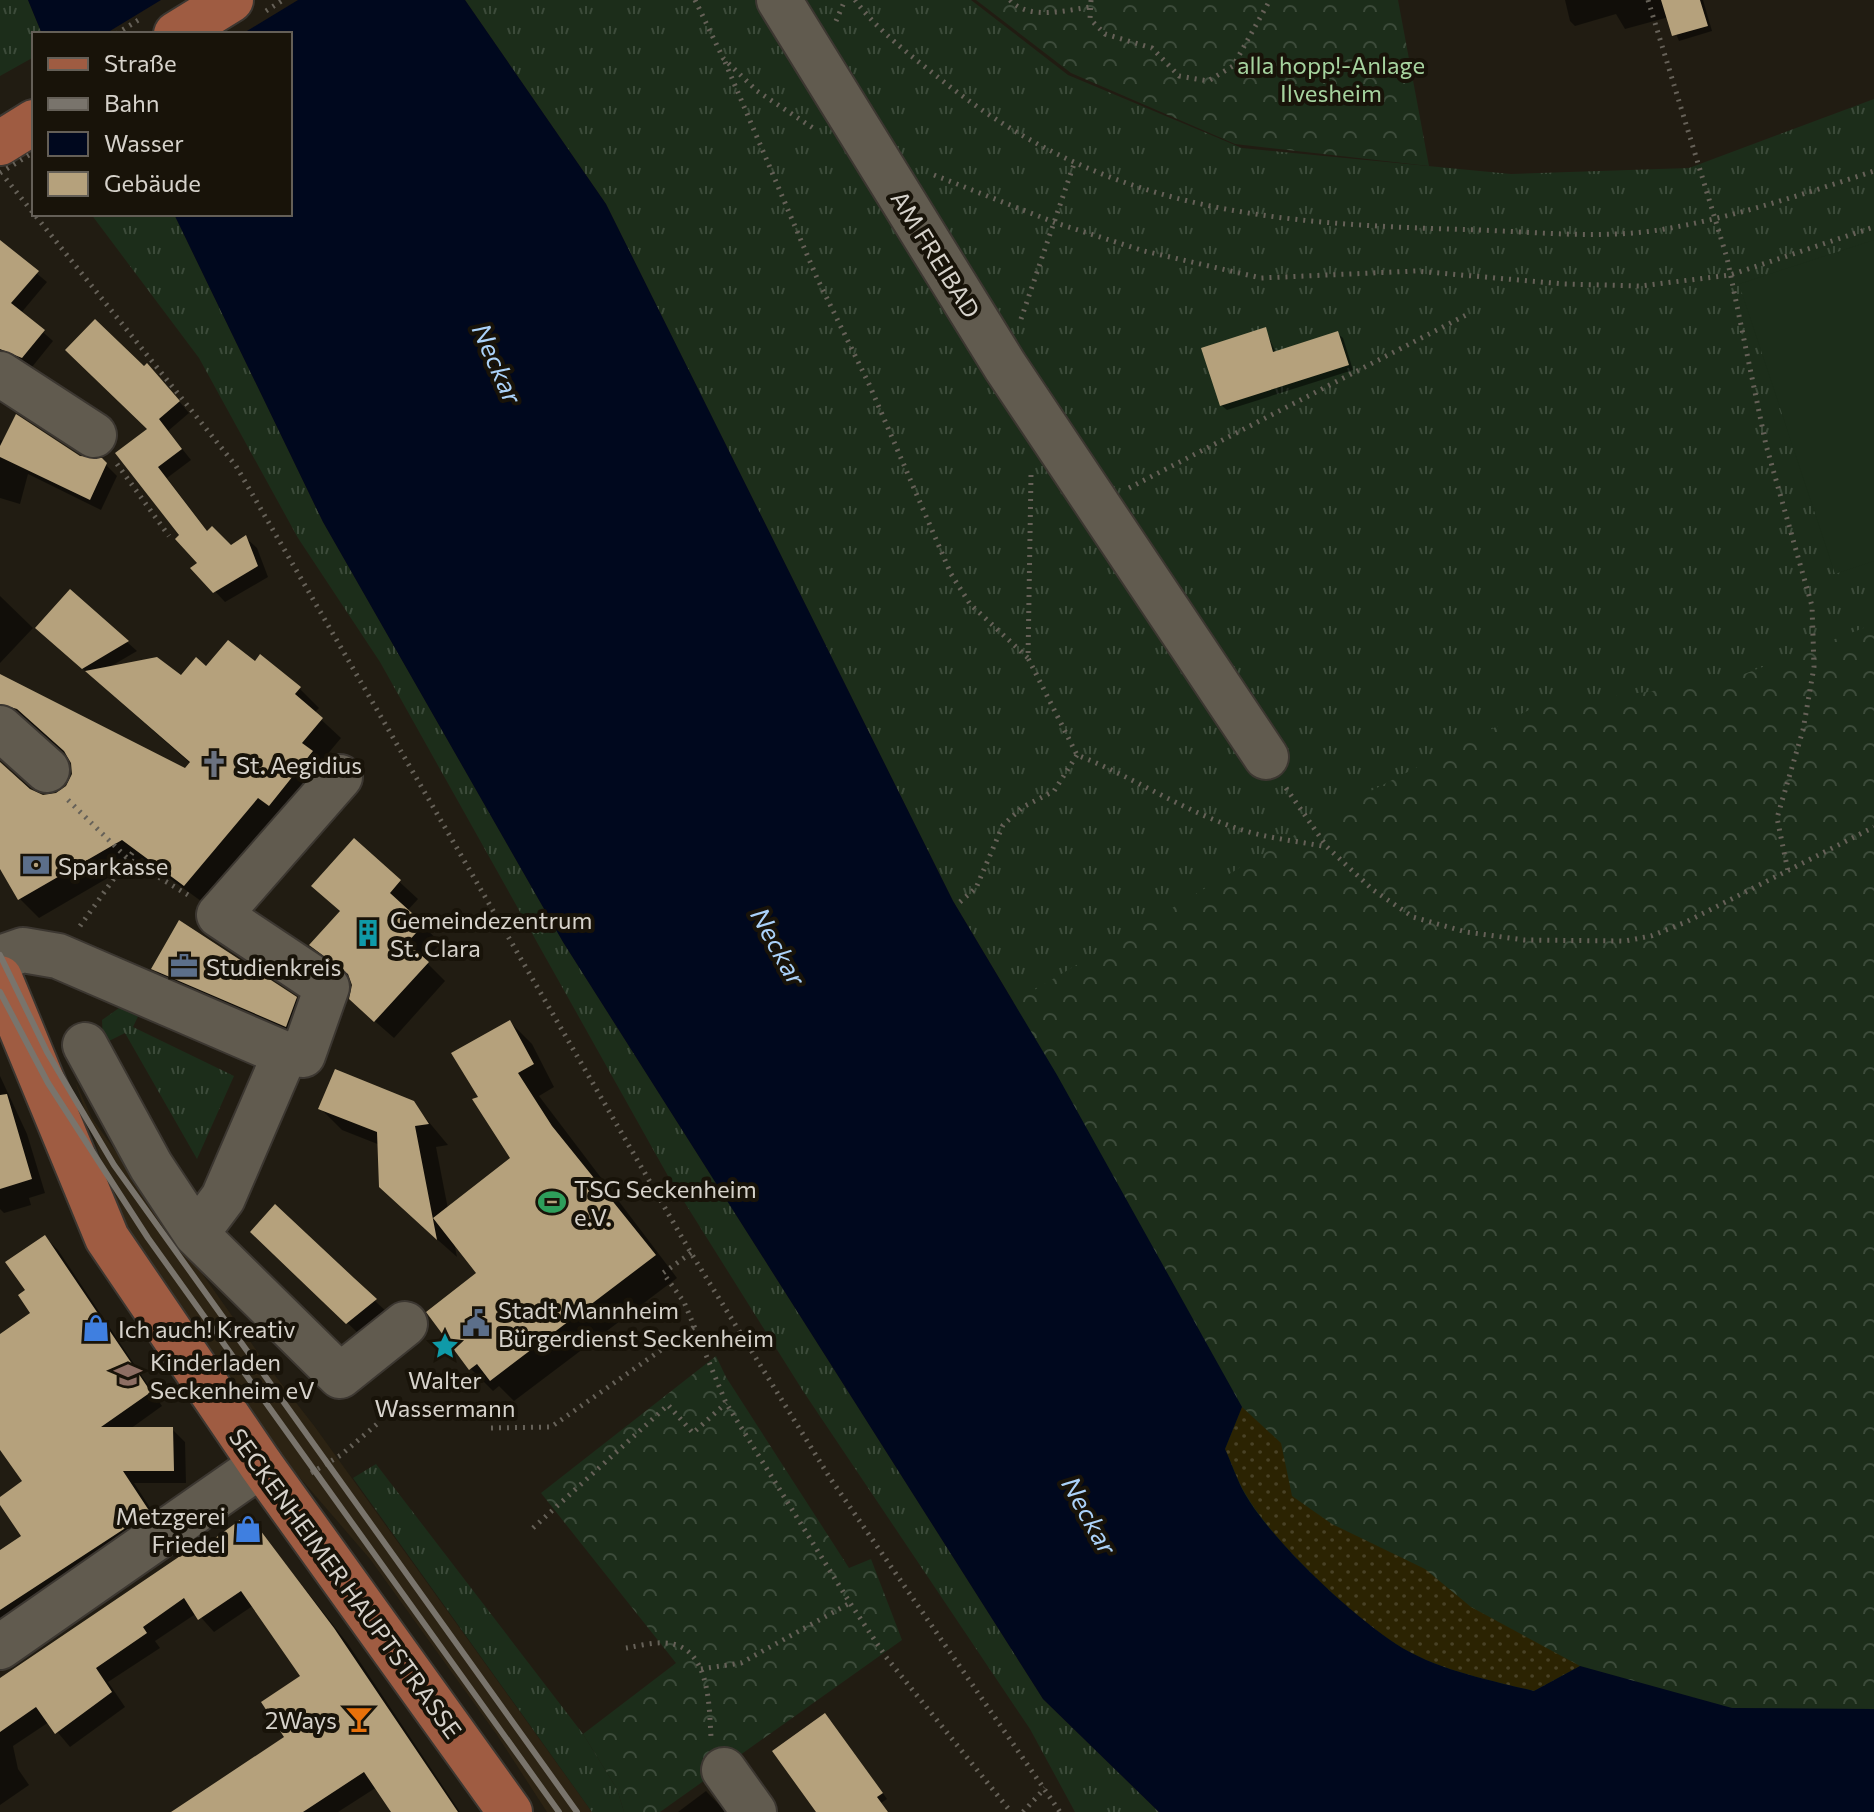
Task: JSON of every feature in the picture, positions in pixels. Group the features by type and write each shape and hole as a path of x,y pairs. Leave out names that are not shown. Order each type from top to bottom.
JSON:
{"main road":[{"path":"179,32 231,0"},
{"path":"0,143 32,123"},
{"name":"SECKENHEIMER HAUPTSTRASSE","path":"0,978 107,1238 261,1465 510,1812"}],"street":[{"name":"AM FREIBAD","path":"779,0 1005,366 1266,757"},
{"path":"0,374 94,435"},
{"path":"0,728 47,770"},
{"path":"196,1234 223,1198 305,1055 327,987 219,915 340,777"},
{"path":"0,958 23,950 58,956 114,983 305,1055"},
{"path":"114,983 91,1011 85,1045 151,1166 196,1234 340,1376 405,1324"},
{"path":"34,1055 85,1045"},
{"path":"0,1647 261,1465"},
{"path":"724,1770 754,1812"}],"path":[{"path":"695,0 817,278 869,384 951,574 970,604 1028,658"},
{"path":"855,0 904,49 988,117 1074,164 1169,198 1264,218 1358,227 1580,233 1656,230 1715,218 1874,171"},
{"path":"1010,0 1015,5 1040,13 1091,3 1090,19 1105,34 1152,48 1179,76 1208,81 1233,66 1270,0"},
{"path":"1648,0 1715,218 1766,445 1812,606 1814,667 1803,730 1777,818 1788,871"},
{"path":"723,58 757,91 794,119 836,140 872,151"},
{"path":"0,173 32,153"},
{"path":"1060,207 1074,164"},
{"path":"927,172 1056,223 1144,251 1261,278 1416,271 1564,284 1641,286 1730,275 1874,227"},
{"path":"0,187 8,182 32,212"},
{"path":"35,216 236,466 691,1253 830,1478 1060,1812"},
{"path":"1097,506 1470,313"},
{"path":"94,435 169,536"},
{"path":"960,902 976,888 1003,825 1023,807 1054,791 1077,755 1109,767 1157,795 1237,829 1327,847"},
{"path":"1266,757 1327,847 1373,890 1413,917 1466,932 1524,940 1625,941 1651,936 1686,922 1874,827"},
{"path":"47,770 70,803 127,858 219,915"},
{"path":"58,956 135,849"},
{"path":"691,1253 663,1273 684,1302 726,1403 886,1657 1011,1812"},
{"path":"491,1428 551,1427 694,1327"},
{"path":"533,1528 668,1405 693,1433 726,1403"},
{"path":"290,1506 314,1487 306,1477 341,1455 377,1424"},
{"path":"701,1669 741,1663 850,1603"},
{"path":"626,1648 667,1643 690,1653 701,1669 708,1695 711,1741 724,1770"},
{"path":"1023,1812 1045,1788"}],"shaded area":[{"path":"75,1081 92,1118 266,1364 315,1427 592,1812 547,1812 497,1735 370,1559 282,1457 178,1315 117,1207"}],"green space":[{"path":"0,0 28,0 41,32 32,32 32,58 0,76"},
{"path":"465,0 971,0 1068,75 1242,148 1511,174 1689,168 1874,99 1874,1709 1057,1075 953,901 606,204"},
{"name":"alla hopp!-Anlage Ilvesheim","path":"976,0 1398,0 1429,166 1235,144 1071,73"},
{"path":"92,216 175,216 323,522 563,942 1043,1699 1159,1812 1075,1812 1030,1729 803,1391 668,1176 380,662 298,538 199,358"},
{"path":"1874,240 1874,561 1835,574 1739,284"},
{"path":"1874,624 1874,1812 1484,1812 828,1113 1357,798 1535,707 1726,681"},
{"path":"119,1008 142,1008 133,1027 234,1076 197,1159 125,1033 103,1044 102,1020"},
{"path":"716,1356 726,1377 849,1568 871,1559 902,1640 660,1812 624,1812 617,1789 583,1734 676,1663 541,1493"},
{"path":"376,1464 583,1734 617,1789 624,1812 592,1812 353,1478"}],"sand":[{"path":"1242,1407 1281,1443 1292,1496 1332,1524 1425,1569 1471,1607 1580,1666 1534,1691 1428,1661 1377,1631 1313,1575 1274,1533 1245,1493 1225,1449"}],"water":[{"name":"Neckar","path":"28,0 465,0 606,204 953,901 1057,1075 1242,1407 1225,1449 1242,1489 1257,1513 1313,1575 1377,1631 1428,1661 1463,1673 1534,1691 1580,1666 1732,1708 1874,1709 1874,1812 1159,1812 1043,1699 563,942 323,522 175,216 292,216 292,32 41,32"}],"pier":[{"path":"161,0 298,0 245,32 108,32"}],"building":[{"path":"1661,0 1700,0 1708,26 1672,36"},
{"path":"0,240 39,271 11,303 45,330 22,358 0,349"},
{"path":"95,319 144,366 147,363 180,401 159,419 182,449 158,467 207,531 212,526 231,545 246,535 258,566 213,593 190,568 197,563 175,539 179,535 115,453 147,429 65,350"},
{"path":"1266,327 1273,352 1338,331 1349,365 1220,406 1201,348"},
{"path":"16,414 80,456 102,458 107,463 90,500 0,457 0,446"},
{"path":"70,589 129,641 82,669 35,628"},
{"name":"St. Aegidius","path":"228,640 255,661 260,654 301,687 295,694 323,718 302,743 313,751 269,806 258,798 184,886 122,840 18,900 0,869 0,762 30,789 43,795 56,793 66,786 72,774 71,763 64,751 17,709 0,704 0,674 185,768 190,762 85,671 157,657 181,675 196,657 206,666"},
{"name":"Gemeindezentrum St. Clara","path":"354,838 401,880 390,893 424,924 407,943 429,962 374,1022 349,999 352,985 348,974 309,945 340,911 311,886"},
{"path":"179,920 297,997 286,1027 151,969"},
{"path":"510,1020 534,1064 518,1073 552,1126 656,1255 490,1381 477,1364 469,1370 426,1312 476,1273 433,1218 510,1158 472,1099 478,1097 451,1053"},
{"path":"335,1069 414,1101 429,1124 415,1126 437,1240 379,1187 377,1132 318,1109"},
{"path":"7,1094 32,1179 0,1189 0,1095"},
{"path":"275,1204 377,1299 346,1324 250,1232"},
{"path":"45,1235 151,1392 101,1427 173,1427 174,1471 123,1471 150,1512 0,1610 0,1550 21,1536 0,1505 0,1497 22,1481 0,1450 0,1334 30,1313 18,1295 25,1290 5,1262"},
{"path":"248,1514 334,1628 458,1812 391,1812 364,1772 303,1812 171,1812 284,1737 261,1702 300,1676 241,1591 198,1620 184,1598 143,1627 147,1633 96,1668 112,1692 55,1734 36,1707 0,1732 0,1678 192,1548 195,1553"},
{"path":"825,1713 883,1793 877,1797 888,1812 816,1812 772,1751"}],"railway":[{"path":"0,955 47,1052 114,1165 577,1812"},
{"path":"0,992 48,1083 148,1238 559,1812"}],"place":[{"name":"St. Aegidius","path":"214,764"},
{"name":"Sparkasse","path":"36,865"},
{"name":"Gemeindezentrum St. Clara","path":"368,933"},
{"name":"Studienkreis","path":"184,966"},
{"name":"TSG Seckenheim e.V.","path":"552,1202"},
{"name":"Stadt Mannheim Bürgerdienst Seckenheim","path":"476,1323"},
{"name":"Ich auch! Kreativ","path":"96,1328"},
{"name":"Walter Wassermann","path":"445,1346"},
{"name":"Kinderladen Seckenheim eV","path":"128,1375"},
{"name":"Metzgerei Friedel","path":"248,1529"},
{"name":"2Ways","path":"359,1719"}]}
